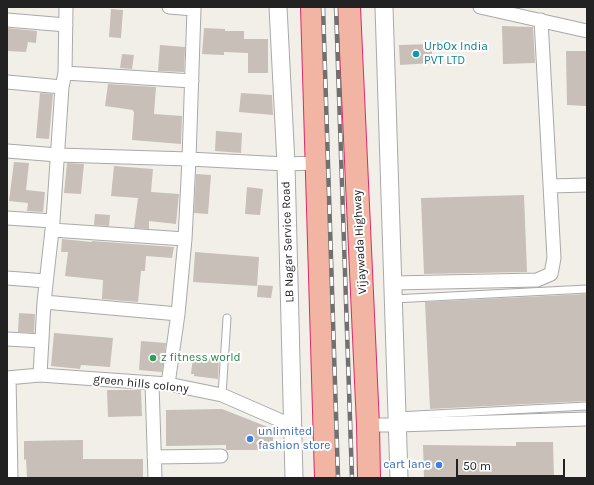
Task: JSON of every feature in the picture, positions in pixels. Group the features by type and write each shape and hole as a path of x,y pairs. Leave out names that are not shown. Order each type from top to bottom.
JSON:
{"highway":[{"path":"312,7 326,478"},
{"name":"Vijaywada Highway","path":"349,7 368,425 369,478"}],"street":[{"path":"40,375 44,302 58,155 62,87 65,73 66,7"},
{"path":"168,384 178,314 185,239 194,9 169,7"},
{"name":"LB Nagar Service Road","path":"278,7 286,164 294,478"},
{"path":"384,7 399,478"},
{"path":"480,7 587,31"},
{"path":"7,20 66,25"},
{"path":"393,291 537,280 552,274 554,258 541,20"},
{"path":"65,73 192,81"},
{"path":"7,82 62,87"},
{"path":"7,151 58,155 286,164 316,163"},
{"path":"550,186 587,185"},
{"path":"7,218 52,226 185,239"},
{"path":"7,278 46,281"},
{"path":"44,302 178,314"},
{"path":"7,339 42,341"},
{"name":"green hills colony","path":"8,378 40,375 168,384 222,395 293,426"},
{"path":"8,378 11,478"},
{"path":"152,383 159,419 154,457 155,478"},
{"path":"368,425 397,421 587,419"},
{"path":"154,457 221,456"}],"lane":[{"path":"393,291 587,289"},
{"path":"222,395 227,318"},
{"path":"397,421 587,406"}],"building":[{"path":"111,9 123,10 121,38 109,37"},
{"path":"502,26 533,27 535,63 503,64"},
{"path":"7,28 37,31 36,43 28,42 26,52 7,51"},
{"path":"204,28 225,29 225,31 244,31 244,39 268,39 268,73 248,73 248,53 224,52 224,55 202,54"},
{"name":"UrbOx India PVT LTD","path":"432,44 432,63 400,65 399,45"},
{"path":"160,45 185,47 184,72 158,71"},
{"path":"566,51 587,51 587,106 567,105"},
{"path":"122,54 134,55 132,69 120,68"},
{"path":"108,84 156,87 154,114 182,116 181,144 132,140 134,112 133,110 105,106"},
{"path":"40,93 53,94 49,139 36,138"},
{"path":"241,93 272,95 273,115 239,112"},
{"path":"216,131 242,133 241,153 215,151"},
{"path":"14,162 29,163 26,190 45,192 43,212 27,211 28,203 9,201"},
{"path":"67,163 84,164 81,194 64,193"},
{"path":"114,166 153,169 151,192 179,194 176,224 149,221 149,229 134,228 138,198 111,196"},
{"path":"196,174 211,175 208,214 194,213"},
{"path":"247,187 263,189 260,215 245,214"},
{"path":"524,195 527,272 424,274 421,198"},
{"path":"95,214 110,215 109,226 94,225"},
{"path":"62,239 174,247 172,258 146,256 145,271 141,271 138,302 102,299 103,280 65,276 68,252 61,252"},
{"path":"195,252 259,257 257,286 193,282"},
{"path":"258,285 273,286 271,298 257,297"},
{"path":"586,294 587,401 430,409 425,302"},
{"path":"19,313 35,314 34,333 18,332"},
{"path":"54,333 113,338 110,367 81,365 80,369 51,366"},
{"name":"z fitness world","path":"141,341 166,343 162,372 139,370"},
{"path":"193,357 219,359 218,379 194,376 194,374 191,374"},
{"path":"107,390 141,390 142,416 108,417"},
{"path":"222,409 273,429 273,450 226,450 226,445 166,446 166,410"},
{"path":"83,440 83,459 143,459 143,478 27,478 26,459 24,460 24,441"},
{"path":"516,442 553,442 554,478 424,478 423,445 516,446"}],"railway":[{"path":"323,7 338,478"},
{"path":"336,7 352,478"}],"place":[{"name":"UrbOx India PVT LTD","path":"416,54"},
{"name":"z fitness world","path":"153,358"},
{"name":"unlimited fashion store","path":"250,439"},
{"name":"cart lane","path":"439,465"}]}
